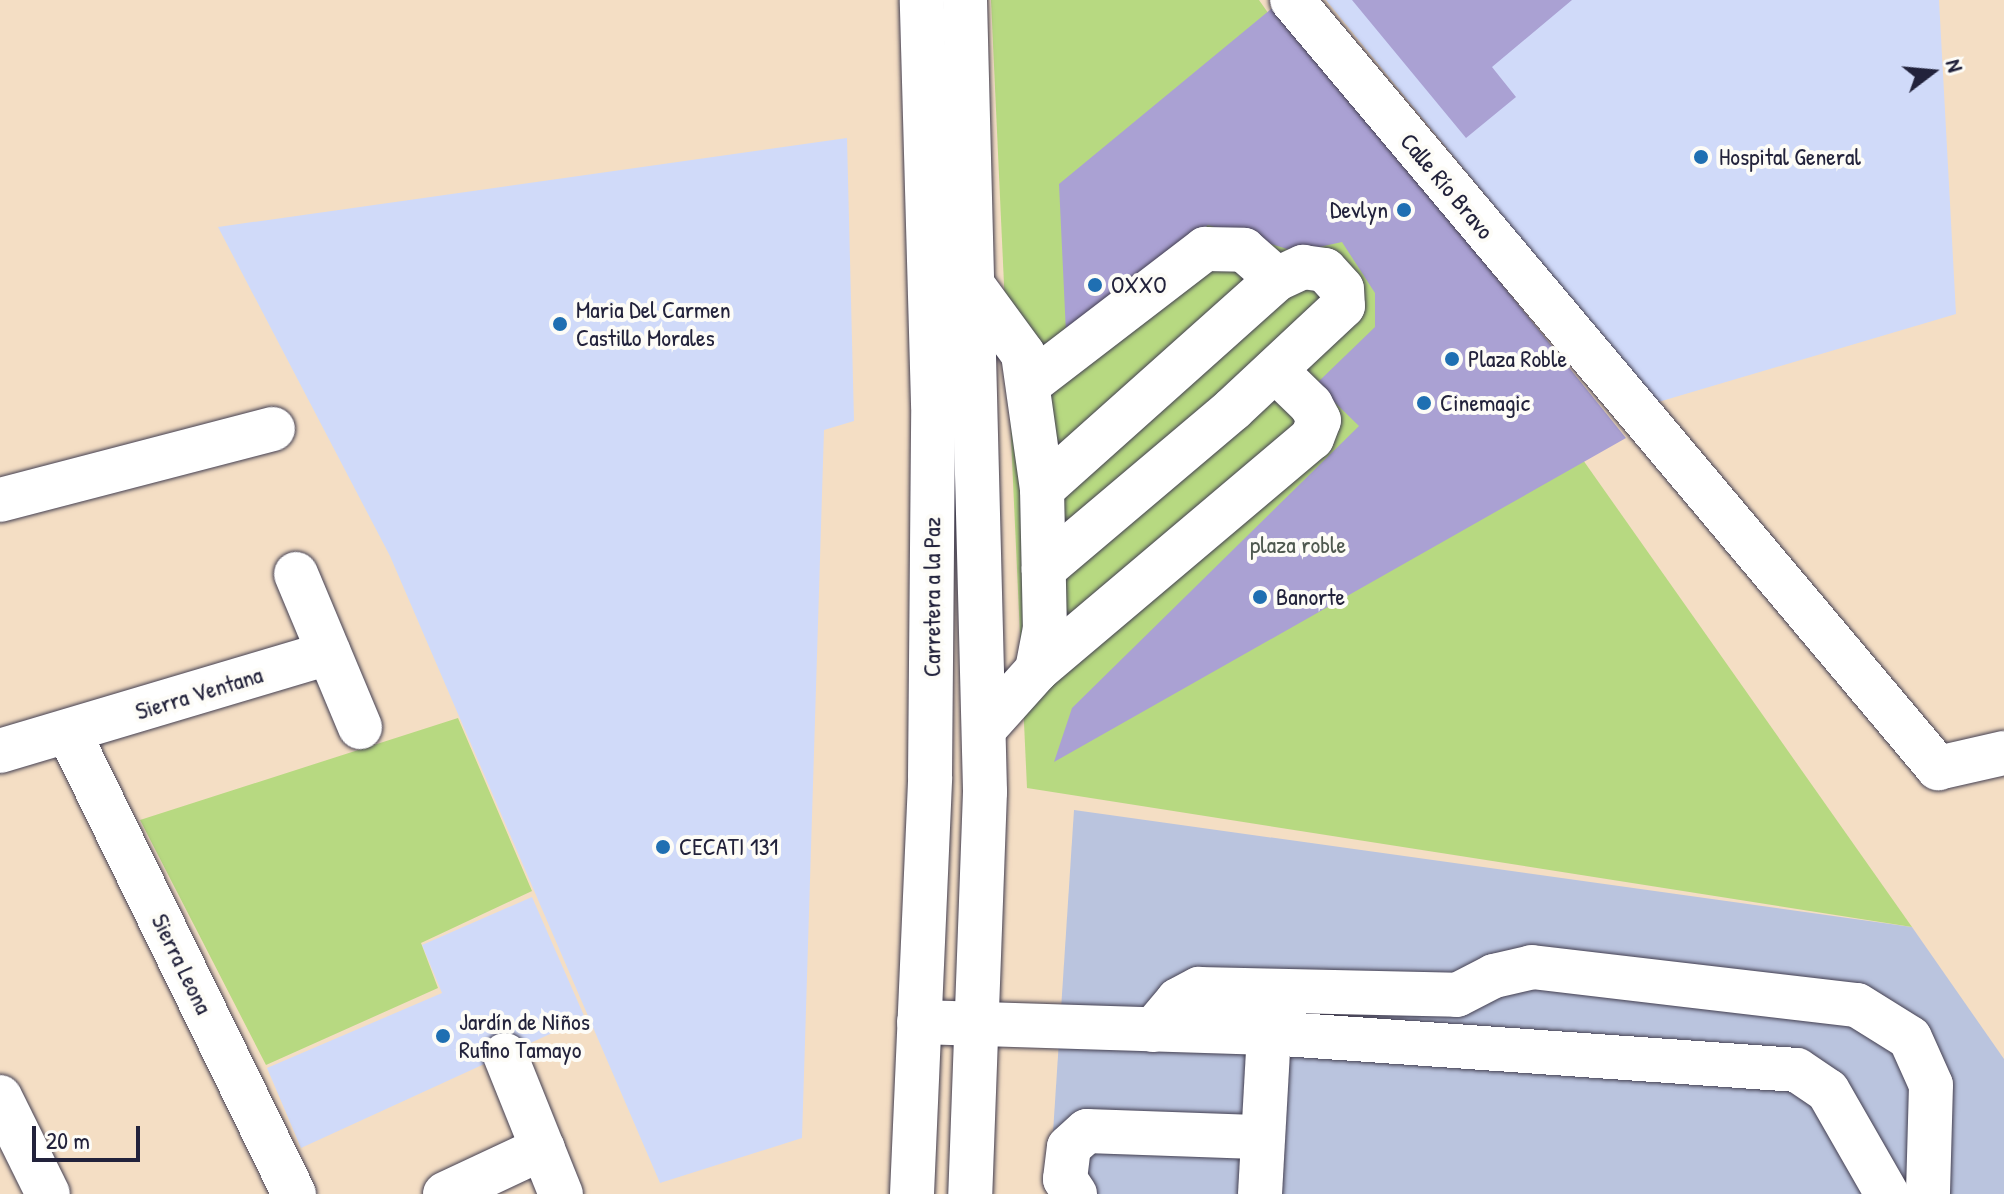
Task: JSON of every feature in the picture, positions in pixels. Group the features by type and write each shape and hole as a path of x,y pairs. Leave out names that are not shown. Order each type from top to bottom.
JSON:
{"street":[{"name":"Carretera a la Paz","path":"912,1194 930,777 933,419 922,0"},
{"name":"Carretera a la Paz","path":"965,0 984,729 970,1194"},
{"name":"Calle Río Bravo","path":"1292,0 1602,373 1938,768 2004,753"},
{"path":"1029,384 1205,249 1244,250 1277,279"},
{"path":"1042,489 1277,279 1303,267 1325,270 1342,289 1343,306 1275,370 1044,569"},
{"path":"974,287 1023,354 1029,384 1042,489 1045,628 1037,670"},
{"path":"984,729 1037,670 1312,438 1319,420 1311,405 1275,370"},
{"path":"0,500 273,429"},
{"path":"296,574 360,727"},
{"name":"Sierra Ventana","path":"0,751 69,733 329,653"},
{"name":"Sierra Leona","path":"69,733 294,1194"},
{"path":"1153,1030 1178,1000 1199,989 1457,995 1494,976 1532,967 1857,1005 1910,1038 1931,1085 1928,1194"},
{"path":"919,1022 1269,1033 1797,1070 1828,1091 1887,1194"},
{"path":"1260,1194 1269,1033"},
{"path":"505,1055 561,1194"},
{"path":"0,1097 48,1194"},
{"path":"1075,1194 1065,1179 1069,1147 1087,1131 1263,1137"},
{"path":"445,1194 543,1148"}],"shaded area":[{"name":"Hospital General","path":"1326,0 1939,0 1956,314 1655,403"},
{"path":"847,138 854,421 824,430 802,1138 660,1183 390,556 218,227"},
{"path":"1074,810 1912,927 2004,1059 2004,1194 1049,1194"},
{"name":"Jardín de Niños Rufino Tamayo","path":"532,897 585,1018 301,1148 267,1068 442,993 422,945"}],"green space":[{"name":"plaza roble","path":"991,0 1259,0 1912,927 1027,788"},
{"path":"458,718 532,891 421,943 438,988 266,1065 140,820"}],"building":[{"path":"1352,0 1572,0 1492,67 1516,97 1466,138"},
{"name":"Plaza Roble","path":"1276,5 1626,438 1054,762 1072,708 1359,426 1316,384 1375,327 1375,293 1342,242 1297,252 1208,225 1066,333 1059,184"}],"place":[{"name":"Hospital General","path":"1701,157"},
{"name":"Devlyn","path":"1404,210"},
{"name":"OXXO","path":"1095,285"},
{"name":"Maria Del Carmen Castillo Morales","path":"560,324"},
{"name":"Plaza Roble","path":"1452,359"},
{"name":"Cinemagic","path":"1424,403"},
{"name":"Banorte","path":"1260,597"},
{"name":"CECATI 131","path":"663,847"},
{"name":"Jardín de Niños Rufino Tamayo","path":"443,1036"}]}
